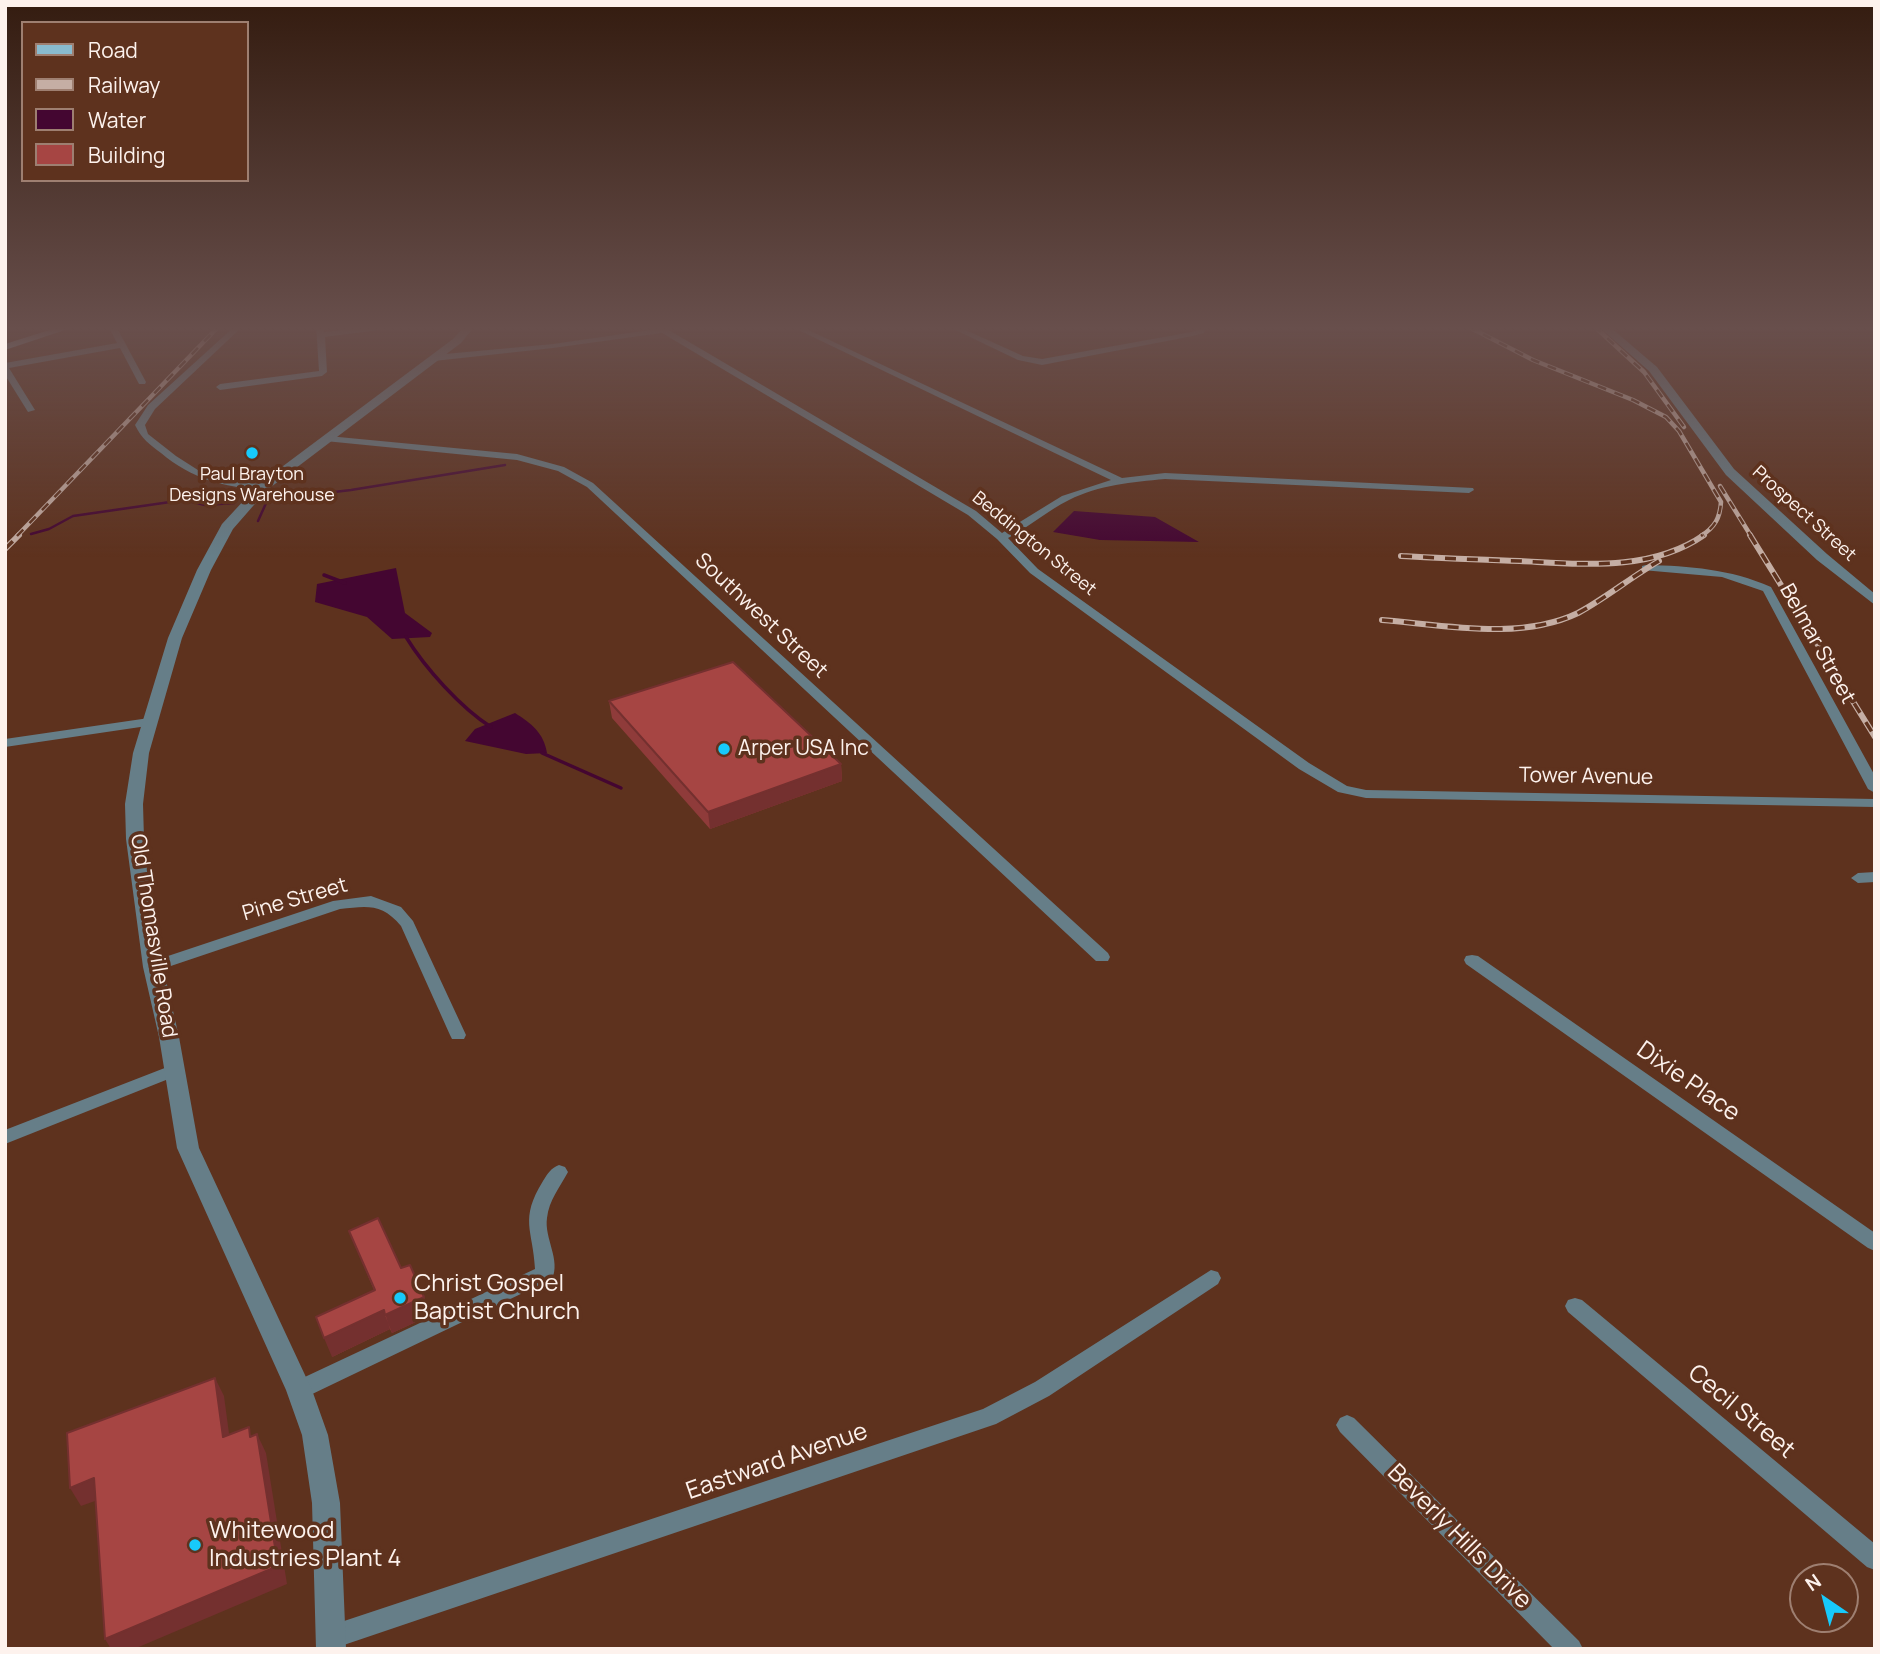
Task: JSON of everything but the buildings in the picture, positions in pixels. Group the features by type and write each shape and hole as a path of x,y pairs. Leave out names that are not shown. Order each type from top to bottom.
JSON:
{"street":[{"path":"27,403 31,410"},
{"path":"154,403 139,425 144,435 197,476 225,484 263,487"},
{"name":"Old Thomasville Road","path":"332,1643 326,1503 315,1435 299,1390 188,1148 153,967 134,816 139,762 175,638 204,570 227,527 263,487 375,403"},
{"name":"Beddington Street","path":"787,403 972,513 1001,537 1034,571 1304,766"},
{"path":"956,403 1118,480"},
{"name":"Prospect Street","path":"1679,403 1730,472 1819,555 1875,600"},
{"name":"Southwest Street","path":"328,439 517,457 561,469 590,485 1102,957"},
{"path":"1001,537 1017,530 1055,503 1118,480 1165,476 1469,490"},
{"name":"Belmar Street","path":"1646,568 1698,569 1742,577 1767,589 1875,789"},
{"path":"5,743 149,722"},
{"name":"Tower Avenue","path":"1304,766 1343,789 1366,794 1875,803"},
{"path":"1858,878 1875,877"},
{"name":"Pine Street","path":"153,967 338,904 372,901 396,910 408,924 458,1035"},
{"name":"Dixie Place","path":"1472,960 1875,1243"},
{"path":"5,1137 175,1070"},
{"path":"299,1390 545,1273 545,1254 537,1223 544,1194 559,1172"},
{"name":"Eastward Avenue","path":"332,1643 989,1418 1042,1389 1211,1278"},
{"name":"Cecil Street","path":"1575,1306 1875,1559"},
{"name":"Beverly Hills Drive","path":"1347,1425 1571,1649"}],"water":[{"path":"1074,511 1155,517 1199,542 1100,540 1053,532"},
{"path":"396,568 405,613 432,633 430,637 392,639 367,617 315,602 317,584"},
{"path":"515,713 536,729 547,753 526,754 465,741 475,729"}],"waterway":[{"path":"258,501 351,490 505,465"},
{"path":"31,534 49,529 73,516 184,500 205,505 234,503"},
{"path":"258,521 267,501"},
{"path":"324,575 345,583"},
{"path":"406,637 444,687 491,727"},
{"path":"542,753 621,788"}],"railway":[{"path":"17,536 145,403"},
{"path":"1639,403 1666,417 1679,431 1721,502 1716,522 1701,536"},
{"path":"1667,403 1684,427"},
{"path":"1720,486 1751,536"},
{"path":"5,549 19,535"},
{"path":"1401,556 1615,563 1661,555 1704,535"},
{"path":"1750,535 1875,737"},
{"path":"1382,620 1482,629 1532,627 1578,613 1659,561"}],"place":[{"name":"Paul Brayton Designs Warehouse","path":"252,453"},
{"name":"Arper USA Inc","path":"724,749"},
{"name":"Christ Gospel Baptist Church","path":"400,1298"},
{"name":"Whitewood Industries Plant 4","path":"195,1545"}]}
